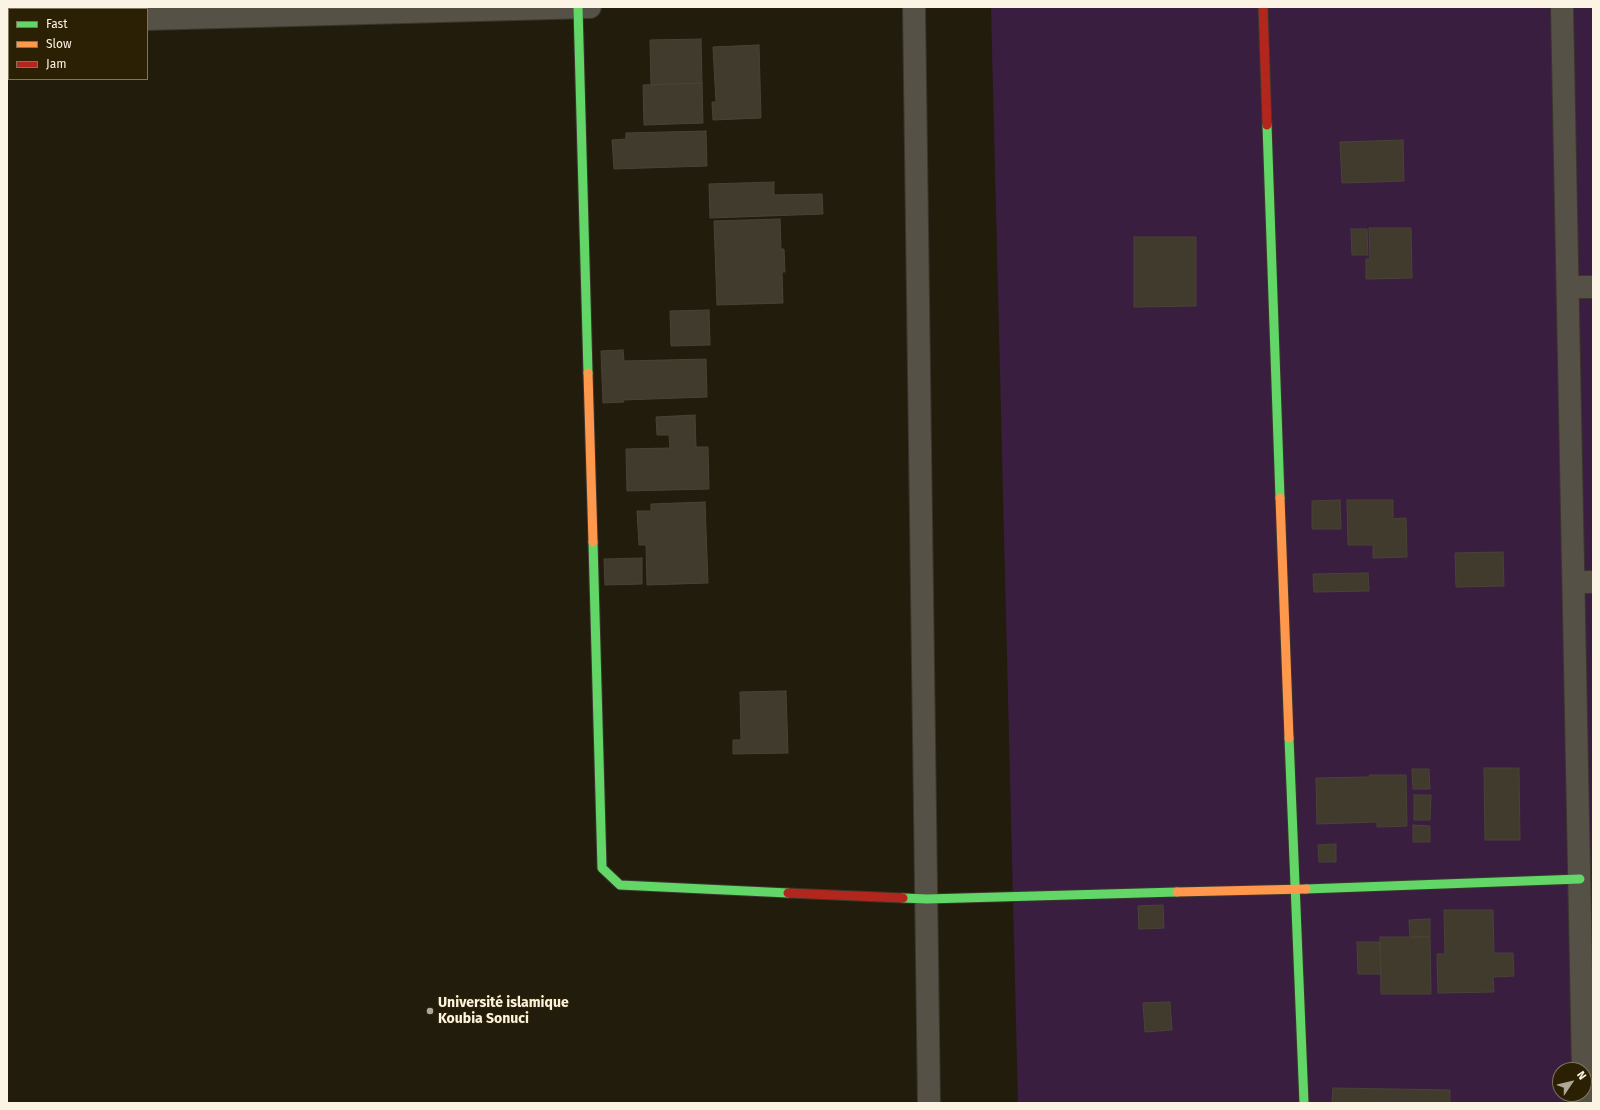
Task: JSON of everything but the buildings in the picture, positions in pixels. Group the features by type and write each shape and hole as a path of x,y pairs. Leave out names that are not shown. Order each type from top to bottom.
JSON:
{"street":[{"path":"578,7 602,868 610,877 620,885 926,899 1294,889 1580,879"},
{"path":"148,18 590,7"},
{"path":"914,7 929,1103"},
{"path":"1262,7 1294,889 1304,1103"},
{"path":"1562,7 1568,287 1583,582 1580,879 1583,1062"},
{"path":"1568,287 1593,287"}],"shaded area":[{"path":"991,7 1593,7 1593,1103 1018,1103"}],"traffic: fast":[{"path":"578,7 588,373"},
{"path":"1267,125 1280,498"},
{"path":"593,542 602,868 620,885 788,893"},
{"path":"1289,738 1304,1103"},
{"path":"1306,889 1580,879"},
{"path":"903,898 927,899 1177,892"}],"traffic: slow":[{"path":"588,373 593,542"},
{"path":"1280,498 1289,738"},
{"path":"1177,892 1306,889"}],"traffic: jam":[{"path":"1263,7 1267,125"},
{"path":"788,893 903,898"}],"place":[{"name":"Université islamique Koubia Sonuci","path":"430,1011"}]}
